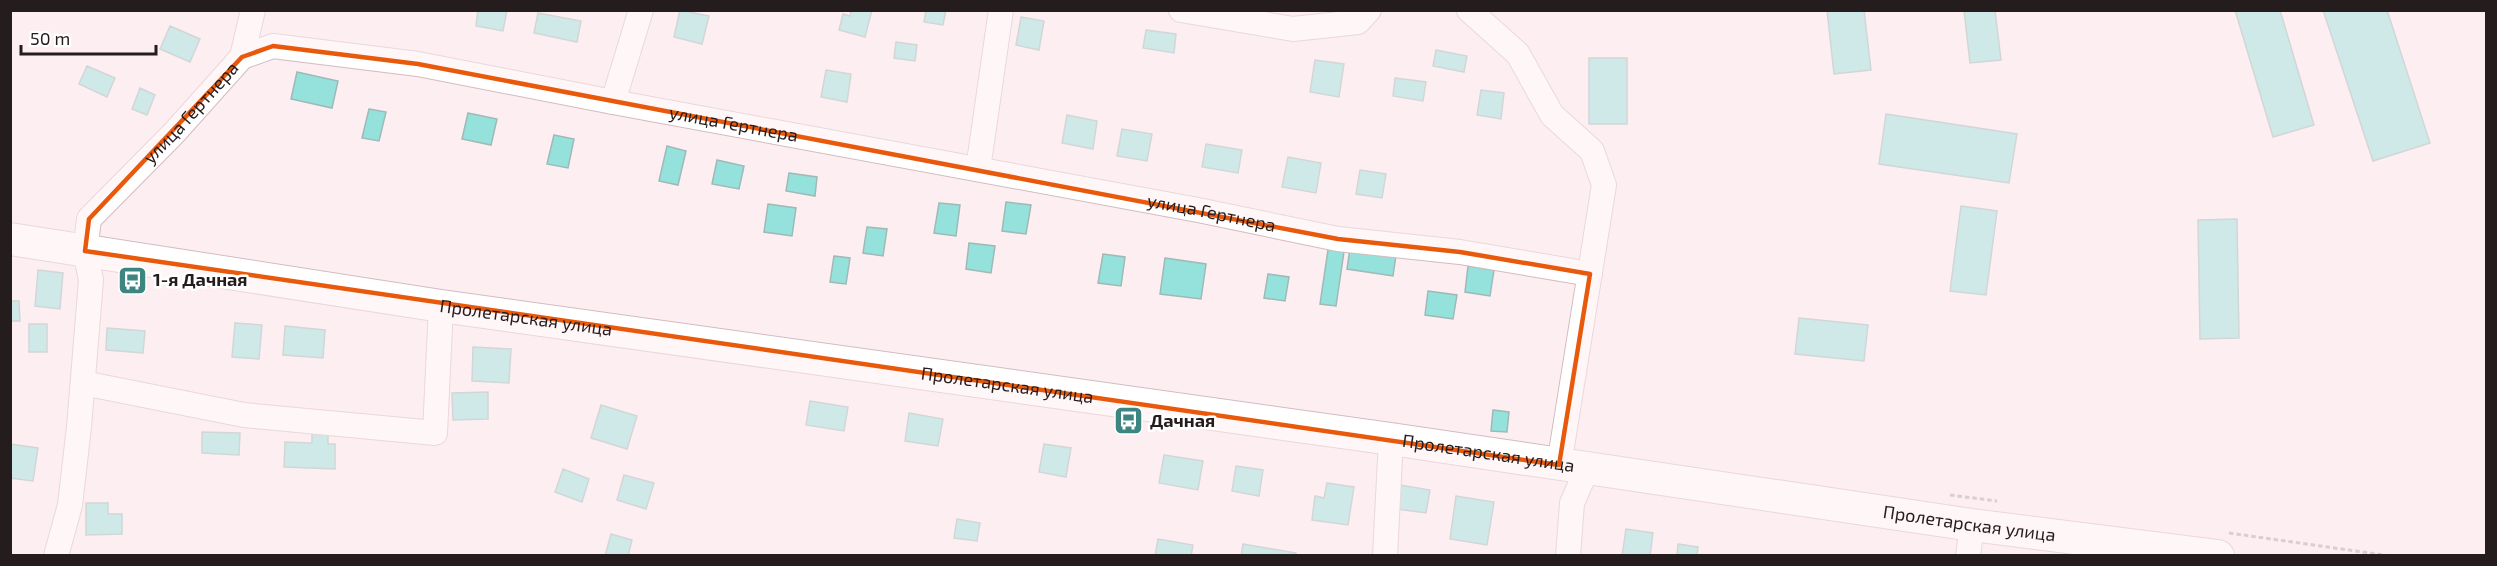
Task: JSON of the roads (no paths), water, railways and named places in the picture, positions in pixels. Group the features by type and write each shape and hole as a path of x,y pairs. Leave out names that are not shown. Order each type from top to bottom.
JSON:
{"main road":[{"name":"Пролетарская улица","path":"10,239 441,306 1391,439 1972,525 2108,549 2218,555"}],"street":[{"path":"242,57 253,10"},
{"path":"613,102 641,10"},
{"path":"978,169 1002,10"},
{"path":"1181,10 1293,28 1358,22 1369,10"},
{"path":"1469,10 1492,21 1518,54 1551,115 1592,151 1604,186 1590,274 1573,467 1568,555"},
{"name":"улица Гертнера","path":"56,555 70,505 83,383 91,280 84,250 89,219 174,133 242,57 273,46 418,64 1338,239 1460,252 1590,274"},
{"path":"83,383 244,415 435,433 441,306"},
{"path":"1385,555 1391,439"},
{"path":"1968,555 1972,525"}],"place":[{"name":"1-я Дачная","path":"132,280"},
{"name":"Дачная","path":"1129,421"}]}
